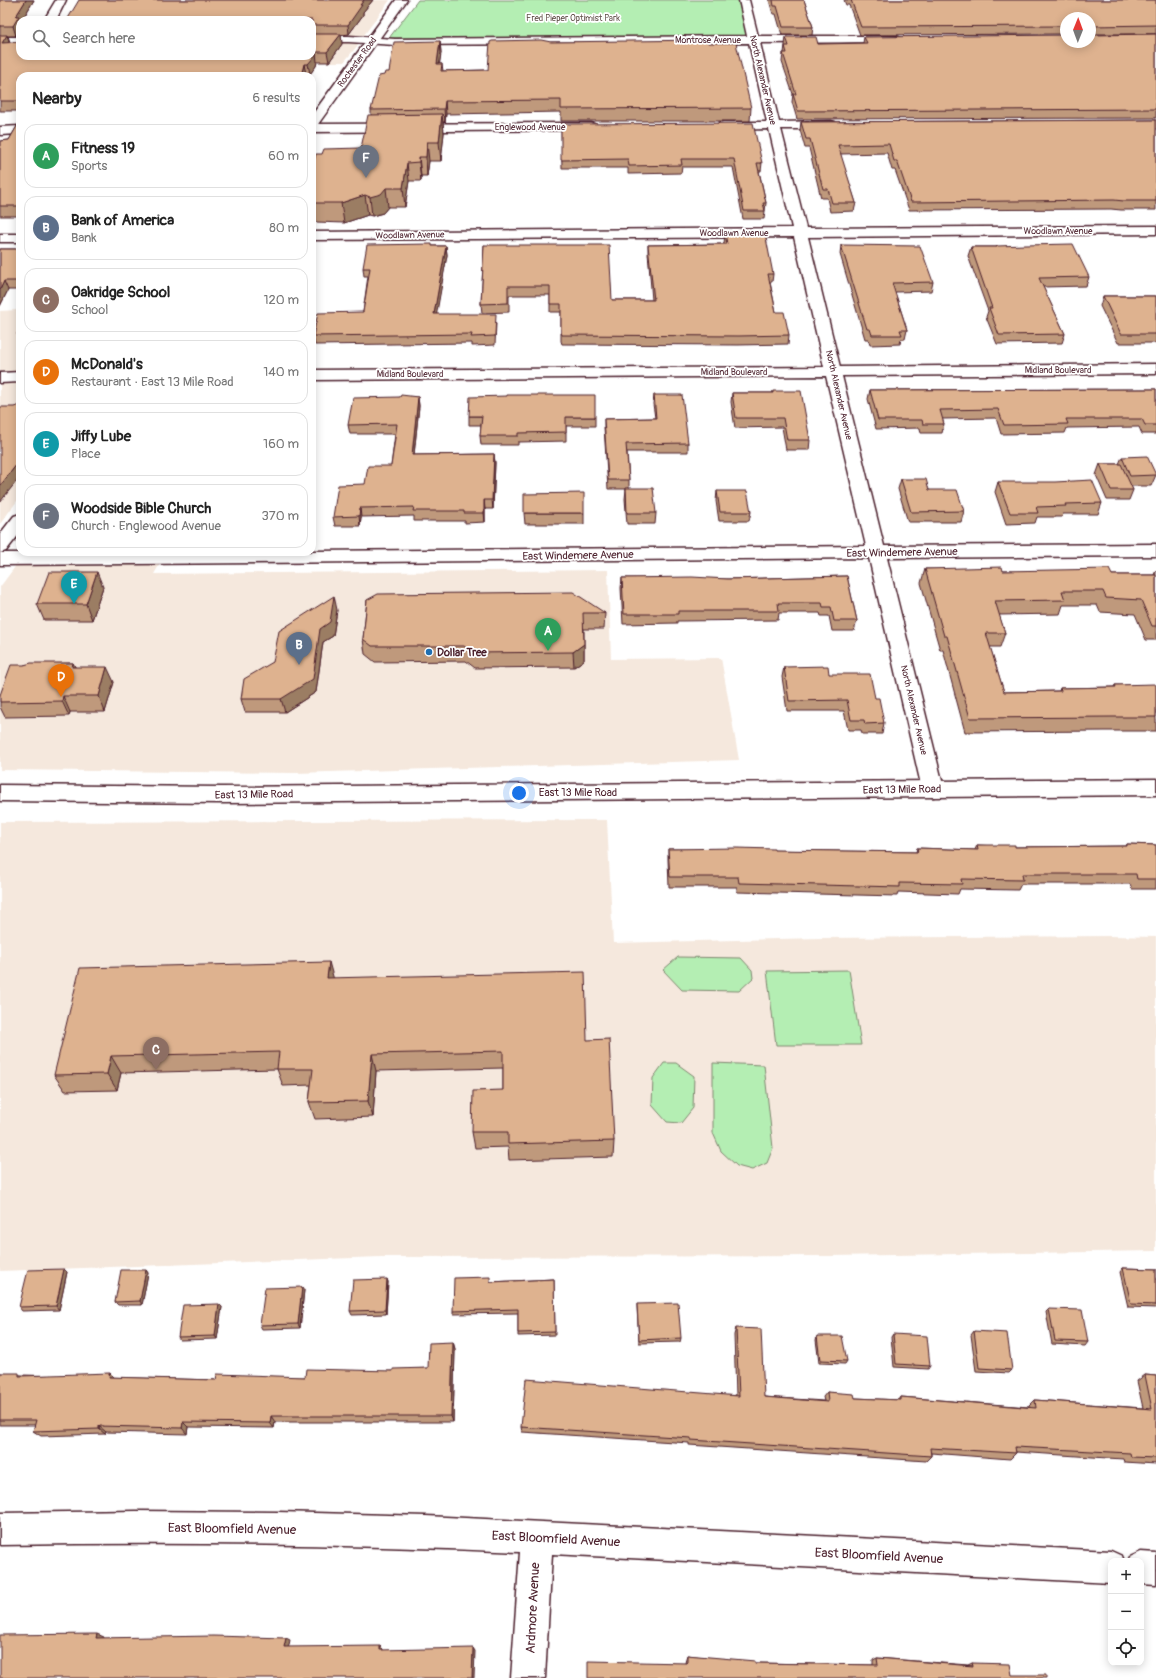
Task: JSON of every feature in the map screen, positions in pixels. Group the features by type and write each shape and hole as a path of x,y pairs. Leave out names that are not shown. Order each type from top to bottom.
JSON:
{"street":[{"path":"52,16 61,0"},
{"name":"Rochester Road","path":"316,118 402,0"},
{"name":"North Alexander Avenue","path":"744,0 933,789"},
{"name":"Montrose Avenue","path":"316,39 395,42 906,39"},
{"path":"0,40 16,40"},
{"path":"713,126 843,125"},
{"name":"Englewood Avenue","path":"316,128 601,127"},
{"path":"0,130 16,130"},
{"name":"Woodlawn Avenue","path":"316,236 1156,230"},
{"path":"0,238 16,238"},
{"name":"Midland Boulevard","path":"316,375 1156,369"},
{"path":"0,378 16,377"},
{"path":"0,547 16,525"},
{"name":"East Windemere Avenue","path":"0,559 1156,550"},
{"name":"East 13 Mile Road","path":"0,793 222,795 1156,787"},
{"name":"East Bloomfield Avenue","path":"0,1529 136,1527 278,1528 426,1532 1108,1567"},
{"name":"Ardmore Avenue","path":"528,1678 537,1537"},
{"path":"1144,1568 1156,1569"}],"shaded area":[{"path":"314,0 390,0 364,35 316,36 316,16 301,16"},
{"path":"350,41 358,45 344,62 266,62 281,60 316,60 316,42"},
{"path":"16,310 16,502 0,524 0,311"},
{"path":"23,556 165,556 154,574 608,570 611,659 721,658 739,760 295,773 0,770 0,587"},
{"path":"607,820 613,943 820,938 1156,937 1156,1251 830,1256 381,1257 0,1271 0,822"}],"green space":[{"name":"Fred Pieper Optimist Park","path":"418,0 738,0 748,37 389,38"},
{"path":"678,957 741,958 752,970 753,978 739,991 682,990 663,970"},
{"path":"849,970 861,1045 776,1045 767,971"},
{"path":"664,1063 676,1063 694,1076 693,1108 681,1123 667,1122 652,1105 653,1078"},
{"path":"713,1063 764,1065 773,1148 767,1163 752,1170 737,1166 721,1151 713,1133"}],"building":[{"path":"0,0 26,0 16,16 16,21 13,26 0,26"},
{"path":"79,0 364,0 348,25 316,25 316,16 69,16"},
{"path":"773,0 804,0 813,27 783,27 777,6 774,6"},
{"path":"851,0 1156,0 1156,25 1096,26 1096,12 1060,12 1060,26 861,27"},
{"path":"316,34 341,34 327,52 316,52"},
{"path":"1156,34 1156,109 798,111 793,94 796,94 783,53 787,53 785,46 789,46 786,37 816,37 818,44 867,43 864,37 1060,35 1060,48 1096,48 1096,35"},
{"path":"0,35 7,35 2,43 16,42 16,60 312,60 308,64 304,64 302,72 16,72 16,101 0,101"},
{"path":"541,40 551,42 707,40 708,43 736,43 751,108 561,109 561,100 445,101 444,109 371,110 379,76 384,75 385,72 389,72 394,42 440,41 437,64 442,64 441,71 488,70 490,42 492,41"},
{"path":"442,114 439,142 427,142 426,157 419,157 419,162 407,163 403,188 386,188 381,194 370,197 365,195 341,203 316,203 316,154 322,154 324,149 361,148 368,115"},
{"path":"1156,120 1156,201 911,202 897,161 894,161 889,144 838,145 856,203 832,203 828,189 823,189 810,139 806,139 801,122"},
{"path":"753,123 762,163 757,163 766,203 763,203 765,211 744,211 734,159 681,159 682,165 629,166 628,159 561,160 561,124"},
{"path":"16,128 16,206 0,206 0,141 9,140"},
{"path":"725,233 765,233 773,274 768,274 776,312 784,312 789,335 562,335 561,304 550,304 550,286 508,286 508,303 481,304 484,245 609,245 612,300 654,300 648,245 727,244"},
{"path":"432,244 432,246 446,246 434,314 496,314 495,336 471,337 472,334 316,336 318,313 363,312 370,268 363,268 367,245"},
{"path":"1073,244 1089,277 1039,278 1065,334 999,335 989,308 992,308 971,247"},
{"path":"841,245 920,246 933,282 892,283 907,330 900,330 902,335 872,335 870,329 867,329"},
{"path":"0,249 16,249 16,281 4,281 0,290"},
{"path":"1103,296 1156,296 1156,334 1121,334"},
{"path":"1156,389 1156,425 1145,425 1142,419 1066,419 1068,424 1004,425 998,409 940,410 944,424 923,424 922,420 878,420 870,390"},
{"path":"773,391 801,391 810,440 787,440 783,418 736,418 732,393 773,393"},
{"path":"401,395 418,397 412,455 494,454 492,500 484,500 484,513 464,513 464,511 413,511 414,507 360,508 359,516 333,517 338,485 365,484 368,466 391,466 397,424 348,425 353,398 400,397"},
{"path":"507,395 595,395 595,417 566,417 566,432 518,433 518,436 480,436 482,416 469,416 470,397"},
{"path":"654,395 682,395 688,443 626,444 629,480 608,480 604,419 656,418"},
{"path":"16,406 16,465 0,486 0,407"},
{"path":"1147,456 1156,475 1130,476 1122,457"},
{"path":"1100,464 1121,464 1133,490 1111,490"},
{"path":"901,479 926,479 929,490 957,490 964,511 911,512"},
{"path":"1092,480 1102,503 1065,504 1066,506 1036,507 1038,513 1010,513 998,482 1055,482"},
{"path":"626,488 653,488 656,513 627,513"},
{"path":"717,491 747,491 751,512 720,512"},
{"path":"584,493 584,513 524,513 524,494"},
{"path":"1002,567 1003,571 1109,569 1112,575 1156,575 1156,626 1152,626 1141,600 1106,598 1103,591 1062,591 1065,600 995,601 1005,633 986,633 1004,692 1061,691 1060,688 1116,687 1115,685 1155,684 1156,717 970,718 947,636 944,636 925,569"},
{"path":"49,572 97,572 86,604 37,604"},
{"path":"847,576 857,621 834,621 831,607 823,607 822,603 778,603 779,611 678,611 678,614 624,614 622,578 692,577 728,579"},
{"path":"573,592 605,613 583,613 584,644 573,652 474,653 464,646 372,646 363,639 367,600 378,594"},
{"path":"334,596 330,622 320,629 313,679 281,699 241,699 244,679 273,662 279,631"},
{"path":"31,663 73,663 72,667 107,667 99,696 63,696 62,701 0,702 0,695 11,665 24,665"},
{"path":"828,666 829,674 870,674 875,698 879,698 884,723 865,724 864,720 851,720 847,700 789,701 784,667"},
{"path":"1127,844 1156,845 1156,879 1137,879 1136,874 1022,874 1023,880 961,879 962,884 900,883 900,887 739,883 738,877 670,877 668,849 736,848 918,852 917,848 978,850 977,845 1015,845 1015,847 1127,846"},
{"path":"329,962 327,978 585,972 587,1040 609,1039 614,1141 508,1144 508,1132 472,1132 473,1091 503,1090 503,1051 372,1054 368,1101 309,1102 313,1069 277,1069 279,1052 111,1056 107,1074 54,1075 80,968"},
{"path":"1123,1268 1156,1269 1156,1305 1131,1304"},
{"path":"64,1269 56,1306 19,1307 28,1270"},
{"path":"121,1270 146,1270 140,1301 115,1302"},
{"path":"490,1277 490,1282 554,1279 555,1332 518,1333 518,1309 453,1311 454,1278"},
{"path":"387,1279 385,1310 350,1311 353,1280"},
{"path":"302,1287 298,1324 260,1325 265,1288"},
{"path":"678,1303 681,1338 639,1340 637,1304"},
{"path":"219,1304 215,1336 178,1337 183,1305"},
{"path":"1049,1309 1082,1310 1088,1342 1055,1341"},
{"path":"736,1328 761,1329 764,1397 828,1402 827,1392 854,1394 855,1398 901,1400 901,1397 1036,1408 1035,1400 1152,1409 1145,1375 1156,1376 1156,1458 1131,1457 1130,1453 1015,1447 1016,1453 930,1448 931,1456 521,1427 526,1379 739,1396"},
{"path":"974,1331 1007,1333 1012,1370 979,1368"},
{"path":"893,1334 927,1336 930,1366 896,1364"},
{"path":"817,1336 842,1336 847,1361 820,1360"},
{"path":"453,1342 451,1416 271,1416 270,1423 183,1422 182,1428 99,1426 99,1429 33,1431 36,1420 0,1420 0,1373 19,1373 19,1376 110,1373 109,1377 216,1380 217,1374 305,1377 306,1369 393,1371 393,1369 428,1368 429,1343"},
{"path":"97,1634 96,1638 213,1636 286,1638 284,1647 380,1646 380,1650 473,1648 472,1678 0,1678 0,1635"},
{"path":"687,1655 755,1661 755,1663 878,1665 877,1658 973,1666 972,1663 1010,1664 1012,1675 1046,1675 1046,1678 588,1678 588,1661 687,1663"}],"place":[{"name":"Woodside Bible Church","path":"366,178"},
{"name":"Jiffy Lube","path":"74,604"},
{"name":"Fitness 19","path":"548,651"},
{"name":"Dollar Tree","path":"429,652"},
{"name":"Bank of America","path":"299,665"},
{"name":"McDonald's","path":"61,697"},
{"name":"Oakridge School","path":"156,1070"}]}
